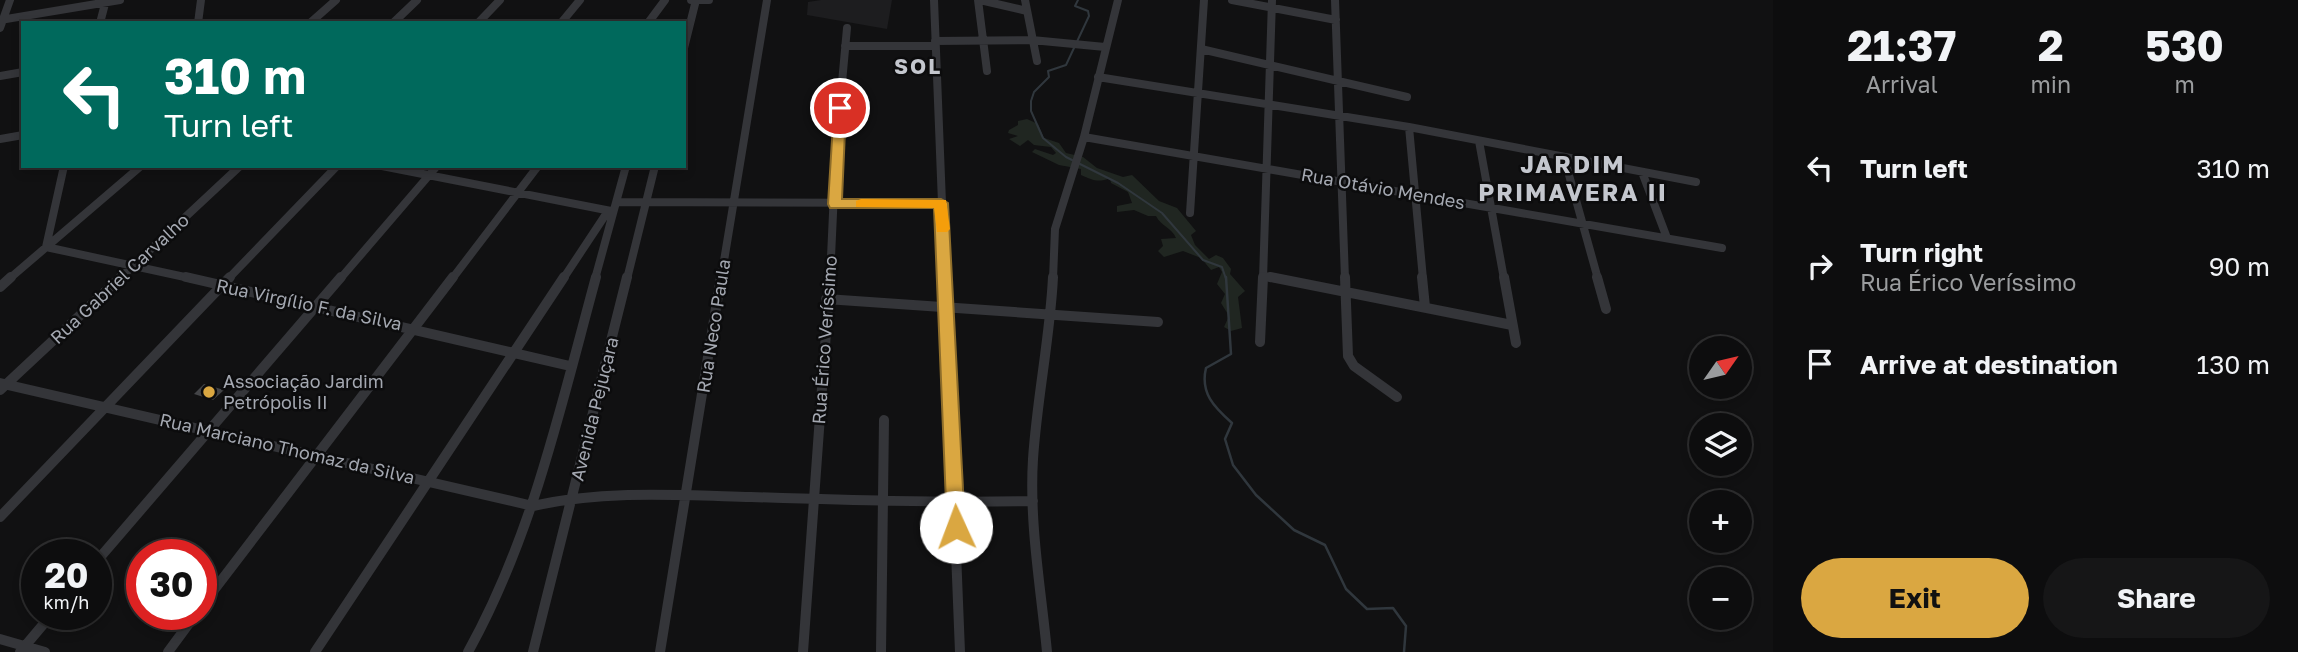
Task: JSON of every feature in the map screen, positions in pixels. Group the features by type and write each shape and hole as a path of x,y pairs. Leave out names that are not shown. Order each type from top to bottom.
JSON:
{"street":[{"path":"1,23 10,0"},
{"path":"1,23 120,0"},
{"path":"198,21 201,0"},
{"path":"312,21 336,0"},
{"path":"395,21 417,0"},
{"path":"480,21 500,0"},
{"path":"563,21 580,0"},
{"path":"649,21 665,0"},
{"path":"690,0 709,0"},
{"path":"686,40 696,0"},
{"name":"Rua Neco Paula","path":"660,652 767,0"},
{"path":"934,0 960,652"},
{"path":"987,71 979,0 1027,11"},
{"path":"1025,0 1037,61"},
{"path":"1047,652 1033,501 1033,459 1051,314 1055,229 1084,137 1118,0"},
{"path":"1190,214 1204,0"},
{"path":"1232,0 1272,4 1336,20"},
{"path":"1335,0 1348,292 1348,356 1354,366 1397,397"},
{"path":"101,21 106,1"},
{"path":"1260,342 1272,4"},
{"name":"Rua Érico Veríssimo","path":"803,652 846,28"},
{"path":"845,46 982,39 1032,40 1105,47"},
{"path":"1201,49 1407,97"},
{"path":"0,76 21,72"},
{"path":"1098,77 1409,127 1696,182"},
{"path":"1409,127 1425,307"},
{"path":"0,139 21,135"},
{"name":"Rua Otávio Mendes","path":"1084,137 1722,248"},
{"path":"1479,141 1516,343"},
{"path":"1564,157 1606,309"},
{"path":"46,247 47,232 63,168"},
{"path":"0,287 139,168"},
{"name":"Rua Gabriel Carvalho","path":"2,386 134,267 238,168"},
{"path":"0,517 335,168"},
{"path":"392,168 517,193 614,208 646,202 941,203"},
{"path":"112,543 435,168"},
{"path":"217,586 536,168"},
{"path":"468,652 495,606 516,557 533,506 625,168"},
{"name":"Avenida Pejuçara","path":"533,652 654,168"},
{"path":"1642,172 1667,238"},
{"path":"314,652 614,208"},
{"name":"Rua Virgílio F. da Silva","path":"46,247 318,306 570,366"},
{"path":"1264,276 1512,325"},
{"path":"826,299 1158,322"},
{"name":"Rua Marciano Thomaz da Silva","path":"2,386 208,430 533,506 573,497 687,495 885,501 1033,501"},
{"path":"881,652 884,420"},
{"path":"23,649 39,630"},
{"path":"168,652 184,630"},
{"path":"0,639 23,649 45,652"}],"shaded area":[{"path":"892,0 887,29 807,15 808,2"},
{"path":"1027,119 1038,124 1044,138 1059,143 1066,153 1083,157 1097,168 1123,177 1132,175 1159,201 1177,208 1196,231 1191,235 1195,245 1209,259 1216,255 1223,258 1231,269 1230,274 1245,291 1238,297 1242,328 1231,331 1224,327 1229,316 1221,303 1225,294 1217,284 1222,272 1219,267 1211,270 1201,258 1183,251 1164,257 1158,251 1163,246 1161,239 1176,238 1174,235 1156,216 1148,216 1134,210 1117,212 1117,206 1132,203 1128,192 1111,183 1110,178 1099,181 1089,178 1081,175 1081,169 1059,165 1032,152 1035,149 1053,155 1056,153 1051,147 1034,145 1028,140 1020,146 1009,139 1018,136 1008,133 1009,130 1018,125 1018,121"}],"building":[{"name":"Associação Jardim Petrópolis II","path":"204,384 224,390 213,400 194,394"}],"waterway":[{"path":"1078,0 1075,6 1088,11 1089,16 1066,65 1048,71 1049,77 1034,92 1031,101 1031,111 1043,138 1066,157 1118,183 1162,213 1203,260 1222,267 1226,279"},
{"path":"1226,277 1231,354 1206,368 1205,385 1210,399 1232,423 1225,439 1233,465 1256,495 1294,530 1325,545 1346,589 1367,609 1393,608 1406,626 1404,652"}],"slow traffic":[{"path":"861,204 941,203 942,229"}],"place":[{"name":"Associação Jardim Petrópolis II","path":"209,392"}],"district":[{"name":"SOL","path":"918,67"},
{"name":"JARDIM PRIMAVERA II","path":"1573,179"}],"route":[{"path":"840,108 835,204 941,203 956,527"}]}
